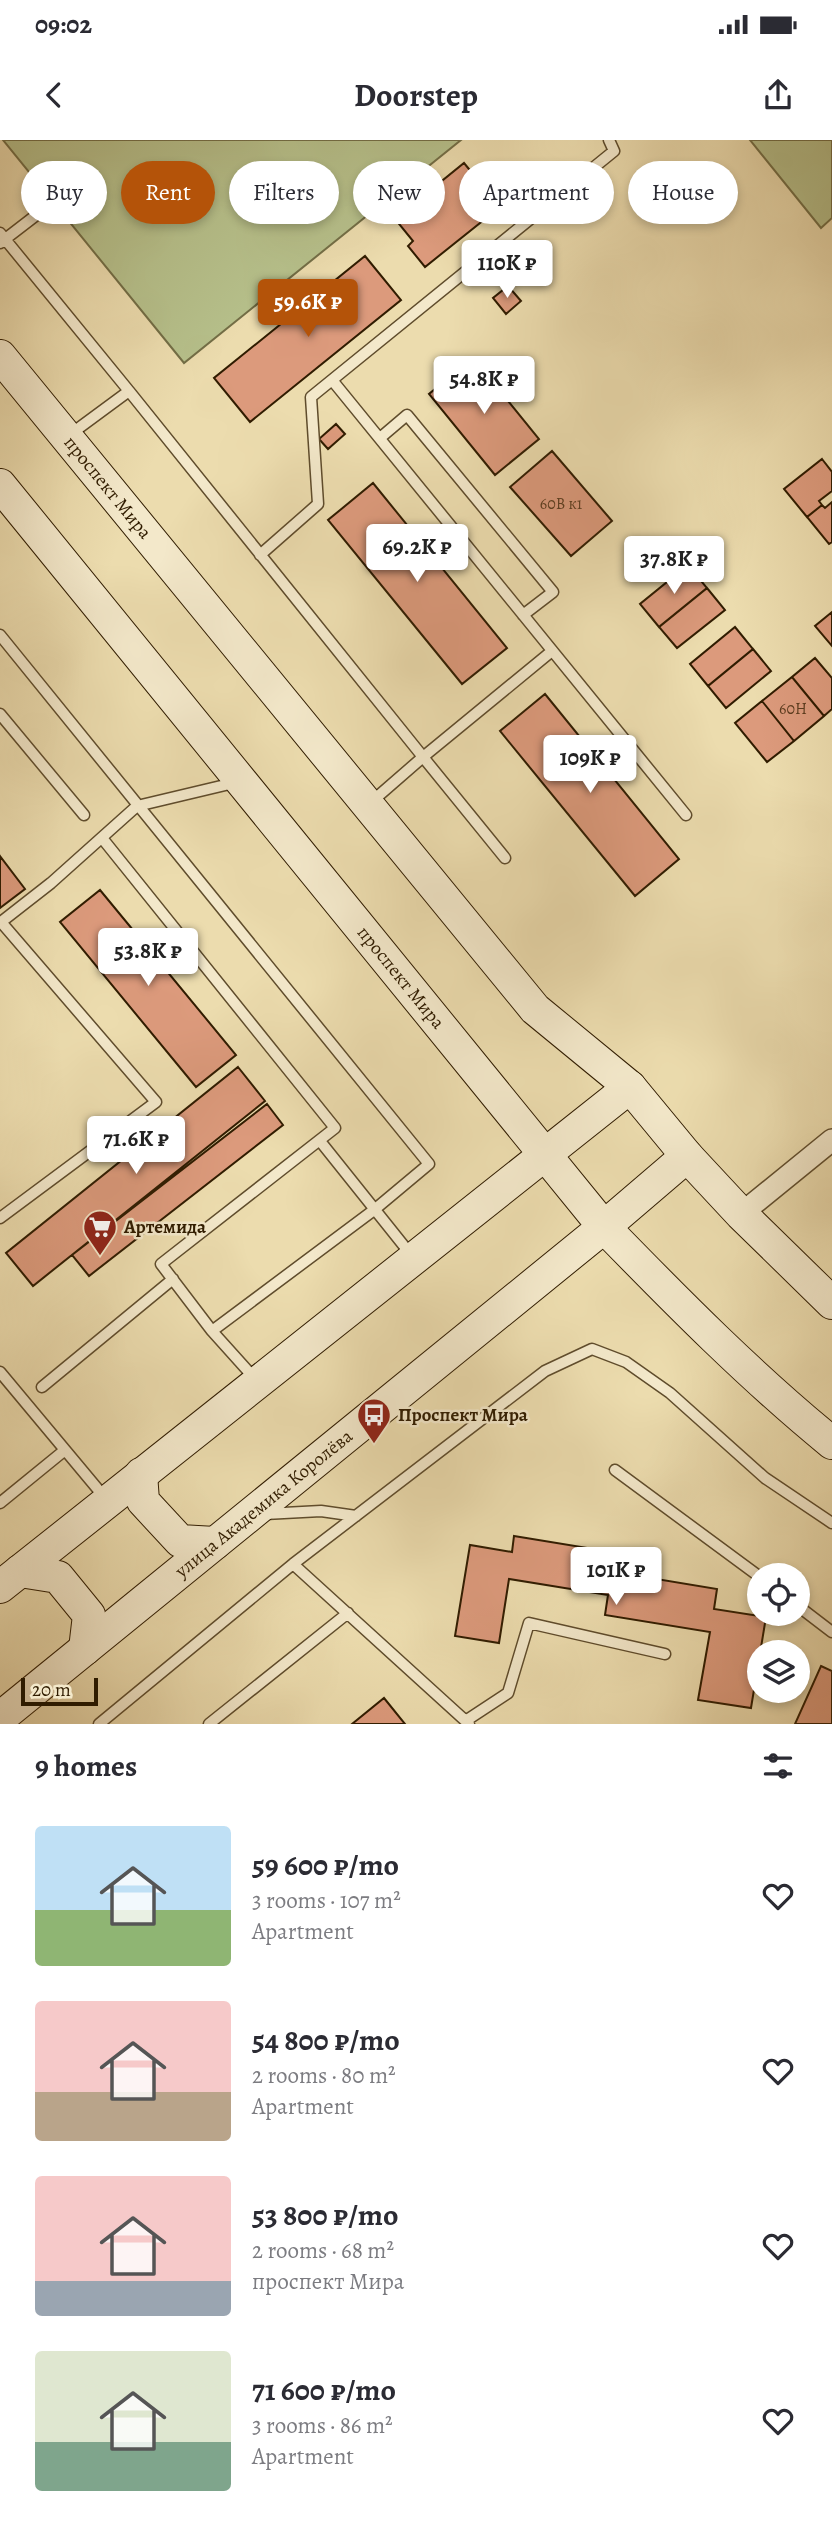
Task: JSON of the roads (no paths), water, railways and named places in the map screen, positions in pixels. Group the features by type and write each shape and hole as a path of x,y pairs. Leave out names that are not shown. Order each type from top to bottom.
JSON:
{"main road":[{"name":"проспект Мира","path":"0,356 535,1009 630,1087 687,1156 741,1214 829,1297"},
{"name":"проспект Мира","path":"0,485 604,1227 684,1309 789,1408 832,1443"},
{"path":"10,1579 630,1087"},
{"name":"улица Академика Королёва","path":"0,1718 604,1227 687,1156"},
{"path":"141,1474 143,1501 180,1541 215,1543"},
{"path":"10,1579 58,1577 89,1615 85,1649"}],"street":[{"path":"741,1214 832,1140"}],"lane":[{"path":"260,555 318,504 311,397 614,151 609,140"},
{"path":"23,224 2,239 129,391 505,859"},
{"path":"332,380 686,815"},
{"path":"65,438 129,391"},
{"path":"380,438 407,415 553,592 523,615"},
{"path":"0,635 429,1164 374,1210 212,1331"},
{"path":"366,806 552,651"},
{"path":"0,713 83,815"},
{"path":"2,1214 156,1102 0,923 51,883 137,806 242,781"},
{"path":"102,838 335,1128 161,1264 212,1331 258,1382"},
{"path":"320,1141 415,1259"},
{"path":"42,1387 173,1279"},
{"path":"99,1724 293,1564 545,1371 592,1349 626,1362 659,1385 765,1478 832,1523"},
{"path":"0,1373 107,1500"},
{"path":"0,1503 65,1450"},
{"path":"615,1469 747,1567"},
{"path":"250,1515 321,1511 356,1516"},
{"path":"293,1564 468,1722 509,1693 529,1623 665,1654"},
{"path":"209,1724 348,1613"},
{"path":"810,1615 832,1632"}],"place":[{"name":"Артемида","path":"100,1257"},
{"name":"Проспект Мира","path":"374,1445"}]}
